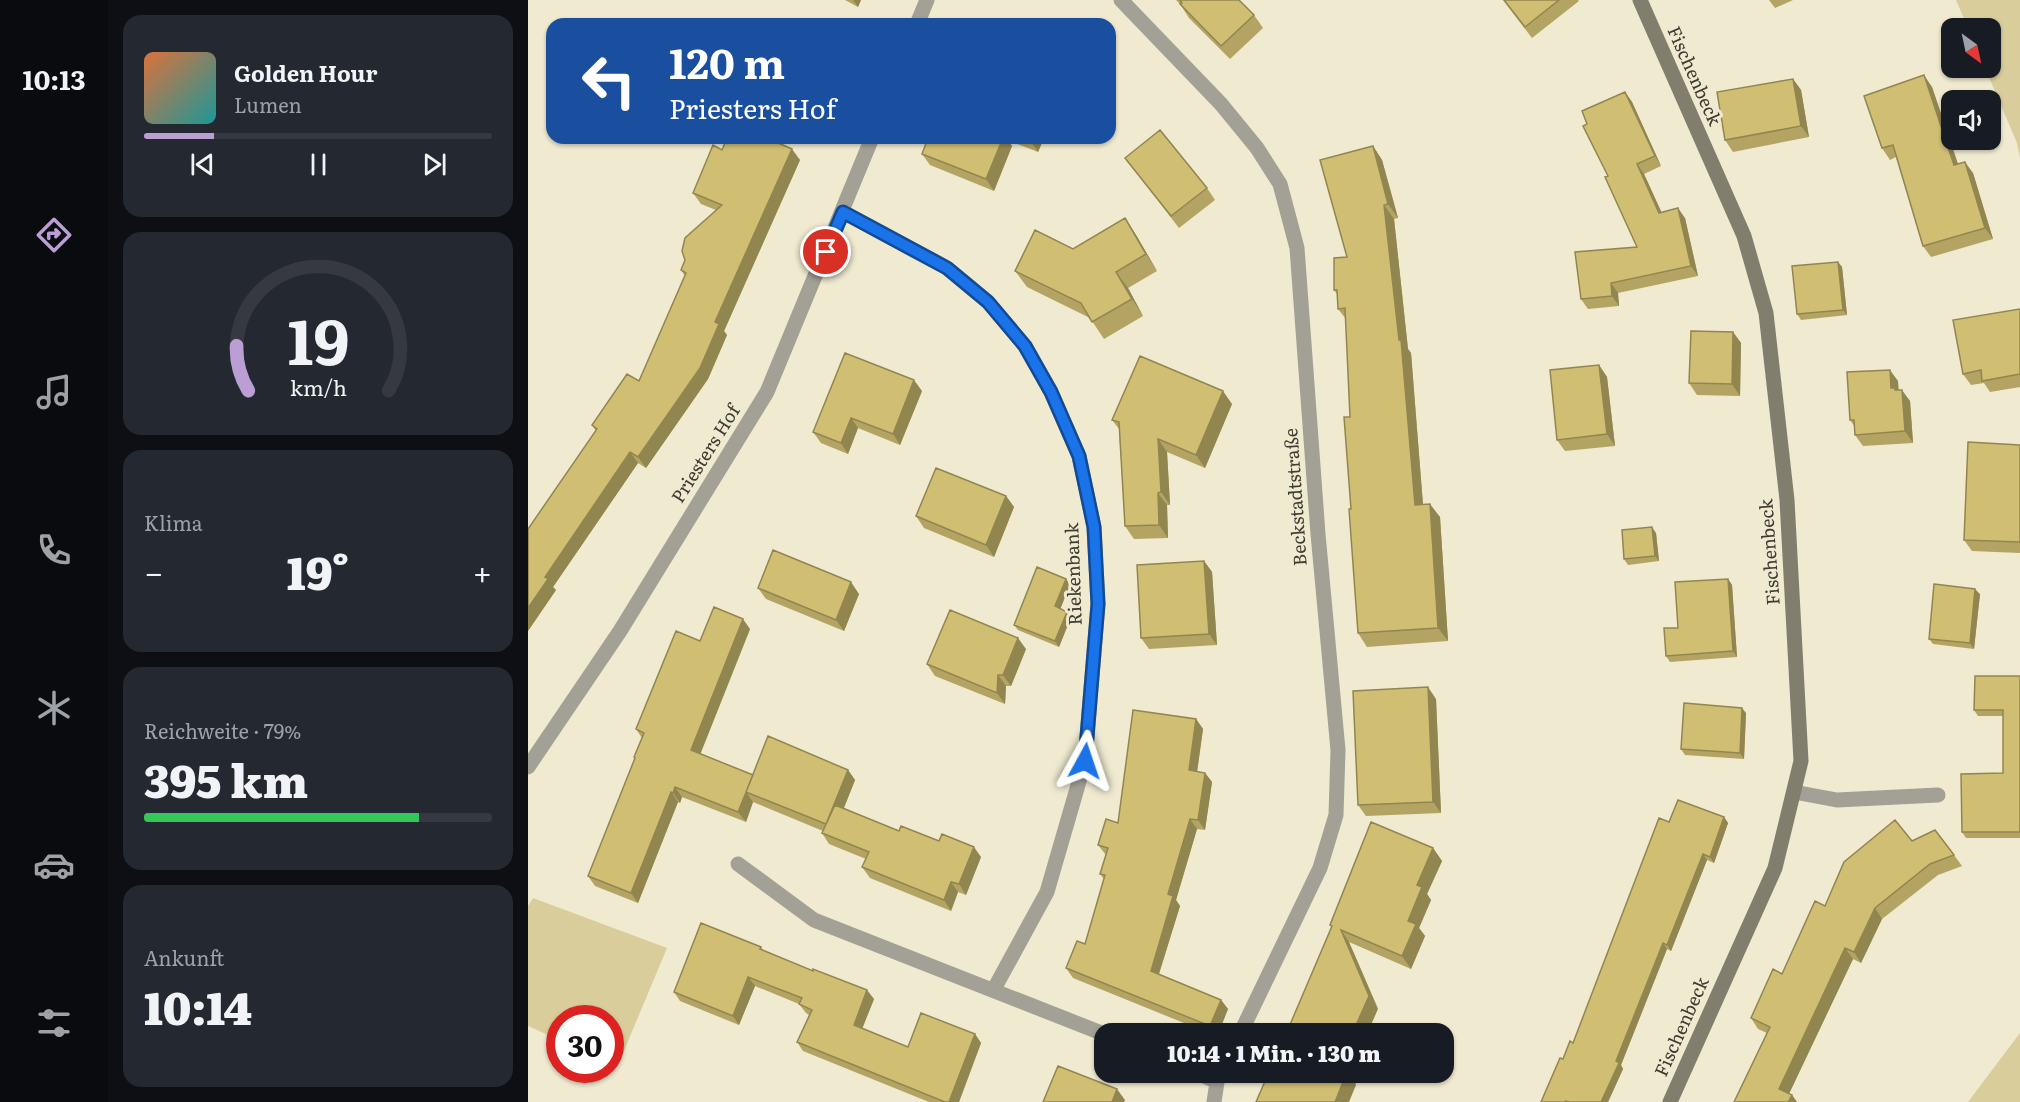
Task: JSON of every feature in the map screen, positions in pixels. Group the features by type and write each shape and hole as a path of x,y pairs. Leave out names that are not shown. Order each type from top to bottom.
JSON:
{"street":[{"path":"920,18 927,0"},
{"name":"Beckstadtstraße","path":"1121,0 1221,104 1257,148 1280,184 1297,248 1318,534 1338,750 1336,814 1320,868 1245,1023"},
{"name":"Fischenbeck","path":"1640,0 1744,236 1766,313 1789,533 1801,761 1775,868 1670,1102"},
{"name":"Priesters Hof","path":"528,767 620,631 767,392 870,144"},
{"name":"Riekenbank","path":"843,212 947,268 988,302 1025,346 1051,392 1079,456 1094,527 1098,604 1085,761 1047,892 994,989"},
{"path":"1794,792 1837,800 1938,795"},
{"path":"738,864 814,920 1094,1030"},
{"path":"1214,1102 1219,1083"}],"shaded area":[{"path":"1956,0 2020,0 2020,158 2017,143 2001,106 2001,90 1994,90 1989,78 2001,78 2001,18 1964,18"},
{"path":"533,898 667,948 624,1051 624,1005 546,1005 546,1034 528,1026 528,906"},
{"path":"2020,1033 2020,1102 1968,1102"}],"building":[{"path":"1180,0 1239,0 1254,15 1221,46 1180,4 1182,3"},
{"path":"1504,0 1559,0 1525,27"},
{"path":"1924,75 1941,126 1941,150 1949,150 1954,165 1965,162 1985,228 1923,246 1893,145 1882,148 1864,96"},
{"path":"1793,79 1801,126 1725,140 1717,92"},
{"path":"1625,92 1655,156 1637,164 1659,213 1678,208 1691,266 1611,283 1612,296 1581,299 1575,252 1637,247 1605,177 1608,176 1583,126 1587,124 1582,111"},
{"path":"1160,130 1207,188 1171,216 1125,158"},
{"path":"724,144 781,144 792,149 715,322 719,324 700,368 638,457 630,452 545,577 548,579 528,608 528,529 597,429 592,425 627,374 639,381 686,273 681,270 685,260 682,251 685,238 722,205 693,193 713,145 722,150"},
{"path":"926,144 1001,144 986,179 922,154"},
{"path":"1373,146 1388,204 1384,205 1399,340 1401,340 1415,505 1430,504 1438,628 1358,633 1344,417 1350,417 1345,308 1338,309 1337,290 1334,290 1334,258 1347,257 1320,160"},
{"path":"1125,218 1146,254 1116,272 1132,299 1092,322 1081,303 1015,271 1035,230 1073,249"},
{"path":"1838,262 1843,310 1797,314 1792,266"},
{"path":"2020,309 2020,374 1982,381 1981,370 1963,374 1953,320"},
{"path":"1691,331 1733,332 1732,384 1689,383"},
{"path":"845,353 914,380 893,434 851,418 841,443 813,432"},
{"path":"1140,356 1223,391 1196,455 1158,439 1161,492 1158,493 1159,525 1125,526 1119,422 1112,420"},
{"path":"1599,365 1607,434 1557,440 1550,370"},
{"path":"1890,370 1891,388 1902,390 1905,431 1855,435 1854,420 1850,420 1847,372"},
{"path":"1968,442 2020,445 2020,542 1964,540"},
{"path":"936,468 1006,496 986,545 916,516"},
{"path":"1652,527 1655,556 1624,559 1622,530"},
{"path":"773,550 851,582 836,620 758,588"},
{"path":"1204,561 1209,634 1141,638 1137,565"},
{"path":"1037,567 1066,579 1055,606 1067,612 1055,641 1014,625"},
{"path":"1728,579 1733,651 1666,656 1664,628 1678,628 1675,582"},
{"path":"1934,584 1975,589 1970,643 1929,639"},
{"path":"714,607 743,619 691,750 753,775 738,812 675,787 631,893 588,876 644,733 636,729 676,631 700,641"},
{"path":"950,610 1018,638 1003,675 998,675 997,693 927,664"},
{"path":"1975,676 2020,676 2020,832 1962,832 1961,774 2003,773 2003,710 1974,710"},
{"path":"1428,687 1433,802 1358,805 1353,691"},
{"path":"1684,703 1742,708 1740,753 1681,749"},
{"path":"1133,710 1196,719 1189,770 1205,773 1198,820 1190,819 1168,894 1173,896 1151,971 1221,1000 1211,1023 1203,1023 1066,968 1077,941 1085,944 1105,875 1100,874 1108,848 1098,845 1106,819 1118,823"},
{"path":"768,736 848,770 826,824 746,792"},
{"path":"1678,800 1724,817 1710,857 1703,854 1667,945 1663,943 1616,1061 1619,1063 1601,1102 1541,1102 1560,1058 1563,1059 1570,1041 1573,1043 1659,818 1669,822"},
{"path":"835,805 899,831 901,826 939,841 942,834 974,847 959,884 951,882 944,900 862,867 869,852 822,833"},
{"path":"1895,820 1912,841 1935,830 1954,855 1930,864 1875,908 1854,952 1845,948 1779,1089 1792,1095 1788,1102 1734,1102 1770,1027 1751,1018 1773,969 1782,974 1815,901 1825,906 1844,862"},
{"path":"1371,822 1433,848 1417,885 1422,887 1408,921 1416,924 1402,956 1341,930 1369,996 1357,1023 1291,1023 1332,926 1330,925"},
{"path":"701,923 813,971 813,969 867,990 854,1025 908,1047 921,1013 975,1034 949,1102 797,1042 812,1010 799,1004 802,998 748,977 733,1016 674,992"},
{"path":"1058,1066 1094,1080 1094,1083 1102,1083 1117,1089 1112,1102 1043,1102"},
{"path":"1264,1083 1343,1083 1335,1102 1256,1102"}],"route":[{"path":"826,252 843,212 947,268 988,302 1025,346 1051,392 1079,456 1094,527 1098,604 1085,761"}]}
